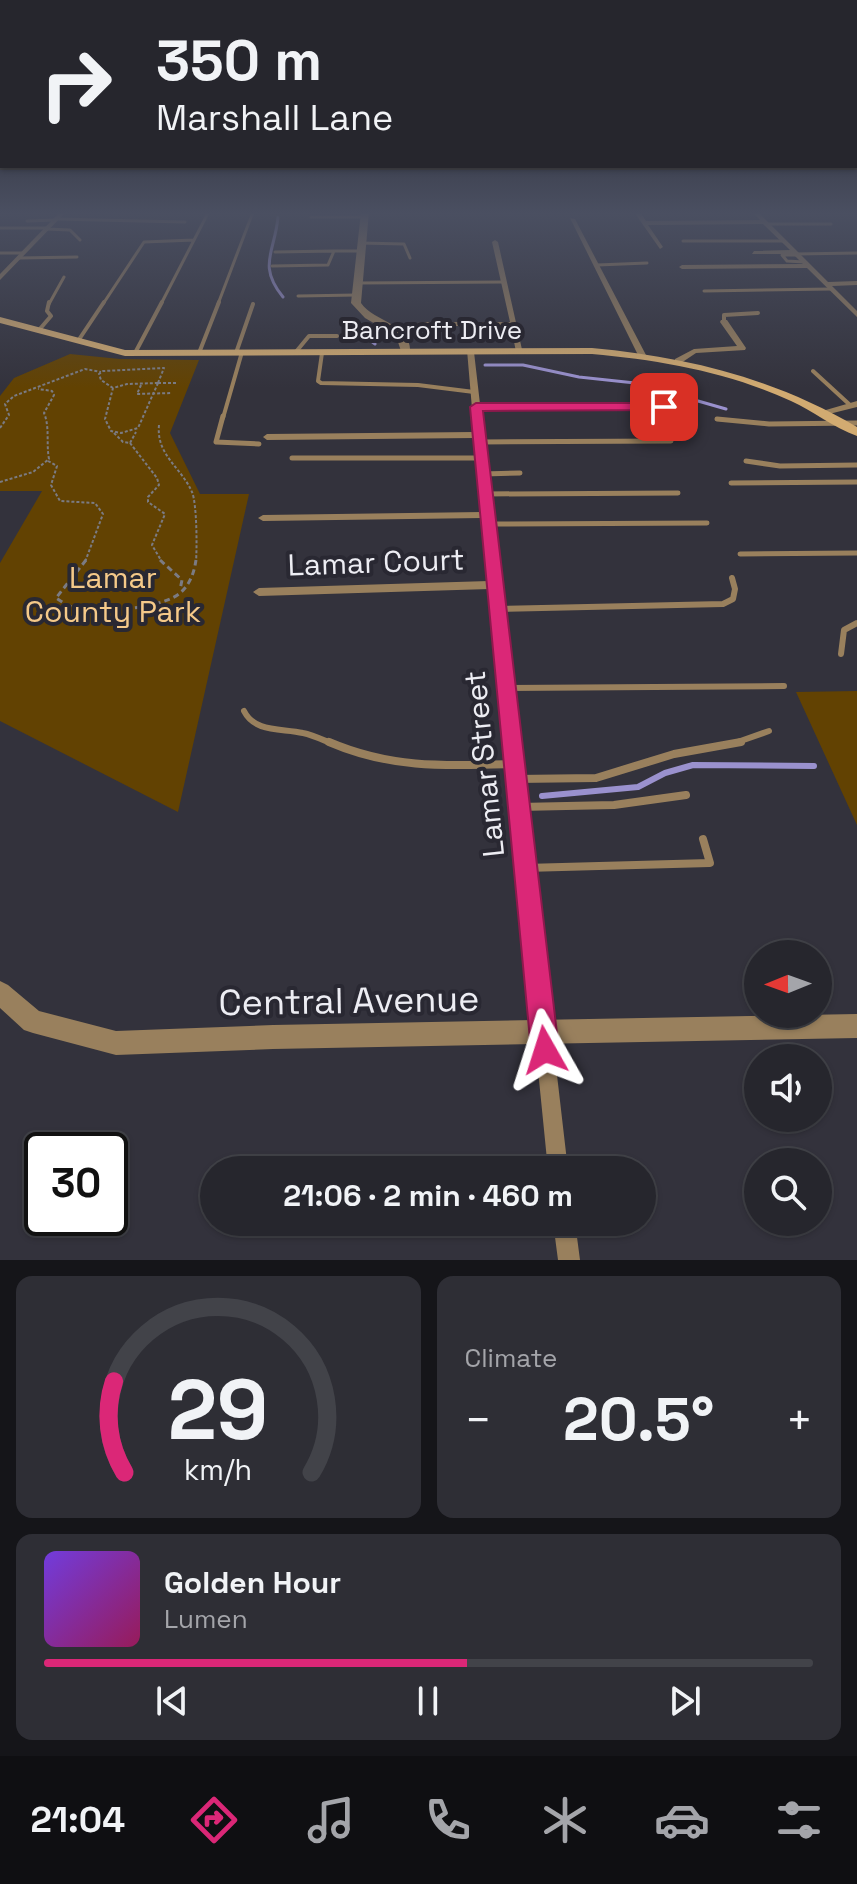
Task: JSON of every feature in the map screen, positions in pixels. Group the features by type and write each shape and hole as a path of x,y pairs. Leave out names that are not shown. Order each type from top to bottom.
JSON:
{"main road":[{"name":"Bancroft Drive","path":"0,320 135,353 520,352 642,355 762,383 825,412 857,432"}],"street":[{"path":"358,271 357,308 394,328 402,336 406,352"},
{"path":"501,271 520,352"},
{"path":"600,271 642,355"},
{"path":"813,271 857,315"},
{"path":"828,286 857,283"},
{"path":"838,297 857,296"},
{"path":"678,361 694,351 742,348 724,322"},
{"path":"394,328 425,324 513,324"},
{"name":"Lamar Street","path":"470,352 556,1156"},
{"path":"475,400 664,407"},
{"path":"825,412 854,404"},
{"path":"263,440 480,438"},
{"path":"263,518 488,519"},
{"name":"Lamar Court","path":"259,592 495,585"},
{"name":"Central Avenue","path":"0,993 33,1021 116,1043 857,1026"},
{"path":"566,1236 569,1260"}],"lane":[{"path":"78,341 125,271"},
{"path":"135,353 178,271"},
{"path":"199,353 230,271"},
{"path":"39,330 51,316 47,311 50,299 64,277"},
{"path":"357,283 503,282"},
{"path":"704,291 828,286"},
{"path":"298,296 356,295"},
{"path":"253,304 216,442 263,440"},
{"path":"724,322 724,315 758,313"},
{"path":"295,353 309,336 337,336"},
{"path":"322,353 318,381 321,383 418,385 475,400"},
{"path":"813,371 854,404"},
{"path":"717,419 769,424 857,423"},
{"path":"480,438 671,441"},
{"path":"292,458 482,458"},
{"path":"746,461 780,466 857,465"},
{"path":"483,474 520,473"},
{"path":"731,483 857,482"},
{"path":"485,494 678,493"},
{"path":"488,519 707,523"},
{"path":"740,554 857,553"},
{"path":"498,609 723,604 733,599 735,589 732,578"},
{"path":"841,654 844,630 857,623"},
{"path":"506,688 784,686"},
{"path":"244,711 252,723 302,732 378,760 423,767 596,778 674,754 738,743 769,731"},
{"path":"519,807 614,805 686,795"},
{"path":"525,868 710,863 703,839"}],"path":[{"path":"0,428 9,415 5,406 7,401 17,394 38,389 85,369 101,372 113,368 165,369 130,443"},
{"path":"101,372 101,380 113,388 142,382 176,383"},
{"path":"142,382 137,394 172,393"},
{"path":"113,388 105,419 113,433 123,442 130,443 153,466 158,478 159,485 148,497 151,505 165,514 164,524 152,543 154,551 182,580 179,592 168,601"},
{"path":"0,482 33,472 50,457 45,441 48,422 44,413 54,395 52,391 38,389"},
{"path":"132,390 139,390"},
{"path":"48,461 57,466 51,485 60,501 95,503 103,514 84,566 56,598 71,607 81,608 146,606 168,601 185,588 196,565 195,500 162,449 157,433 159,425"},
{"path":"113,433 138,428"}],"green space":[{"name":"Lamar County Park","path":"70,354 120,359 199,360 170,433 200,494 249,494 178,812 0,721 0,563 42,491 0,491 0,396 14,378"},
{"path":"857,691 857,825 796,692"}],"waterway":[{"path":"270,271 283,297"},
{"path":"353,327 375,344"},
{"path":"485,365 523,365 579,377 635,383 726,409"},
{"path":"542,796 638,787 665,773 693,765 814,766"}],"route":[{"path":"545,1050 476,407 664,407"}]}
